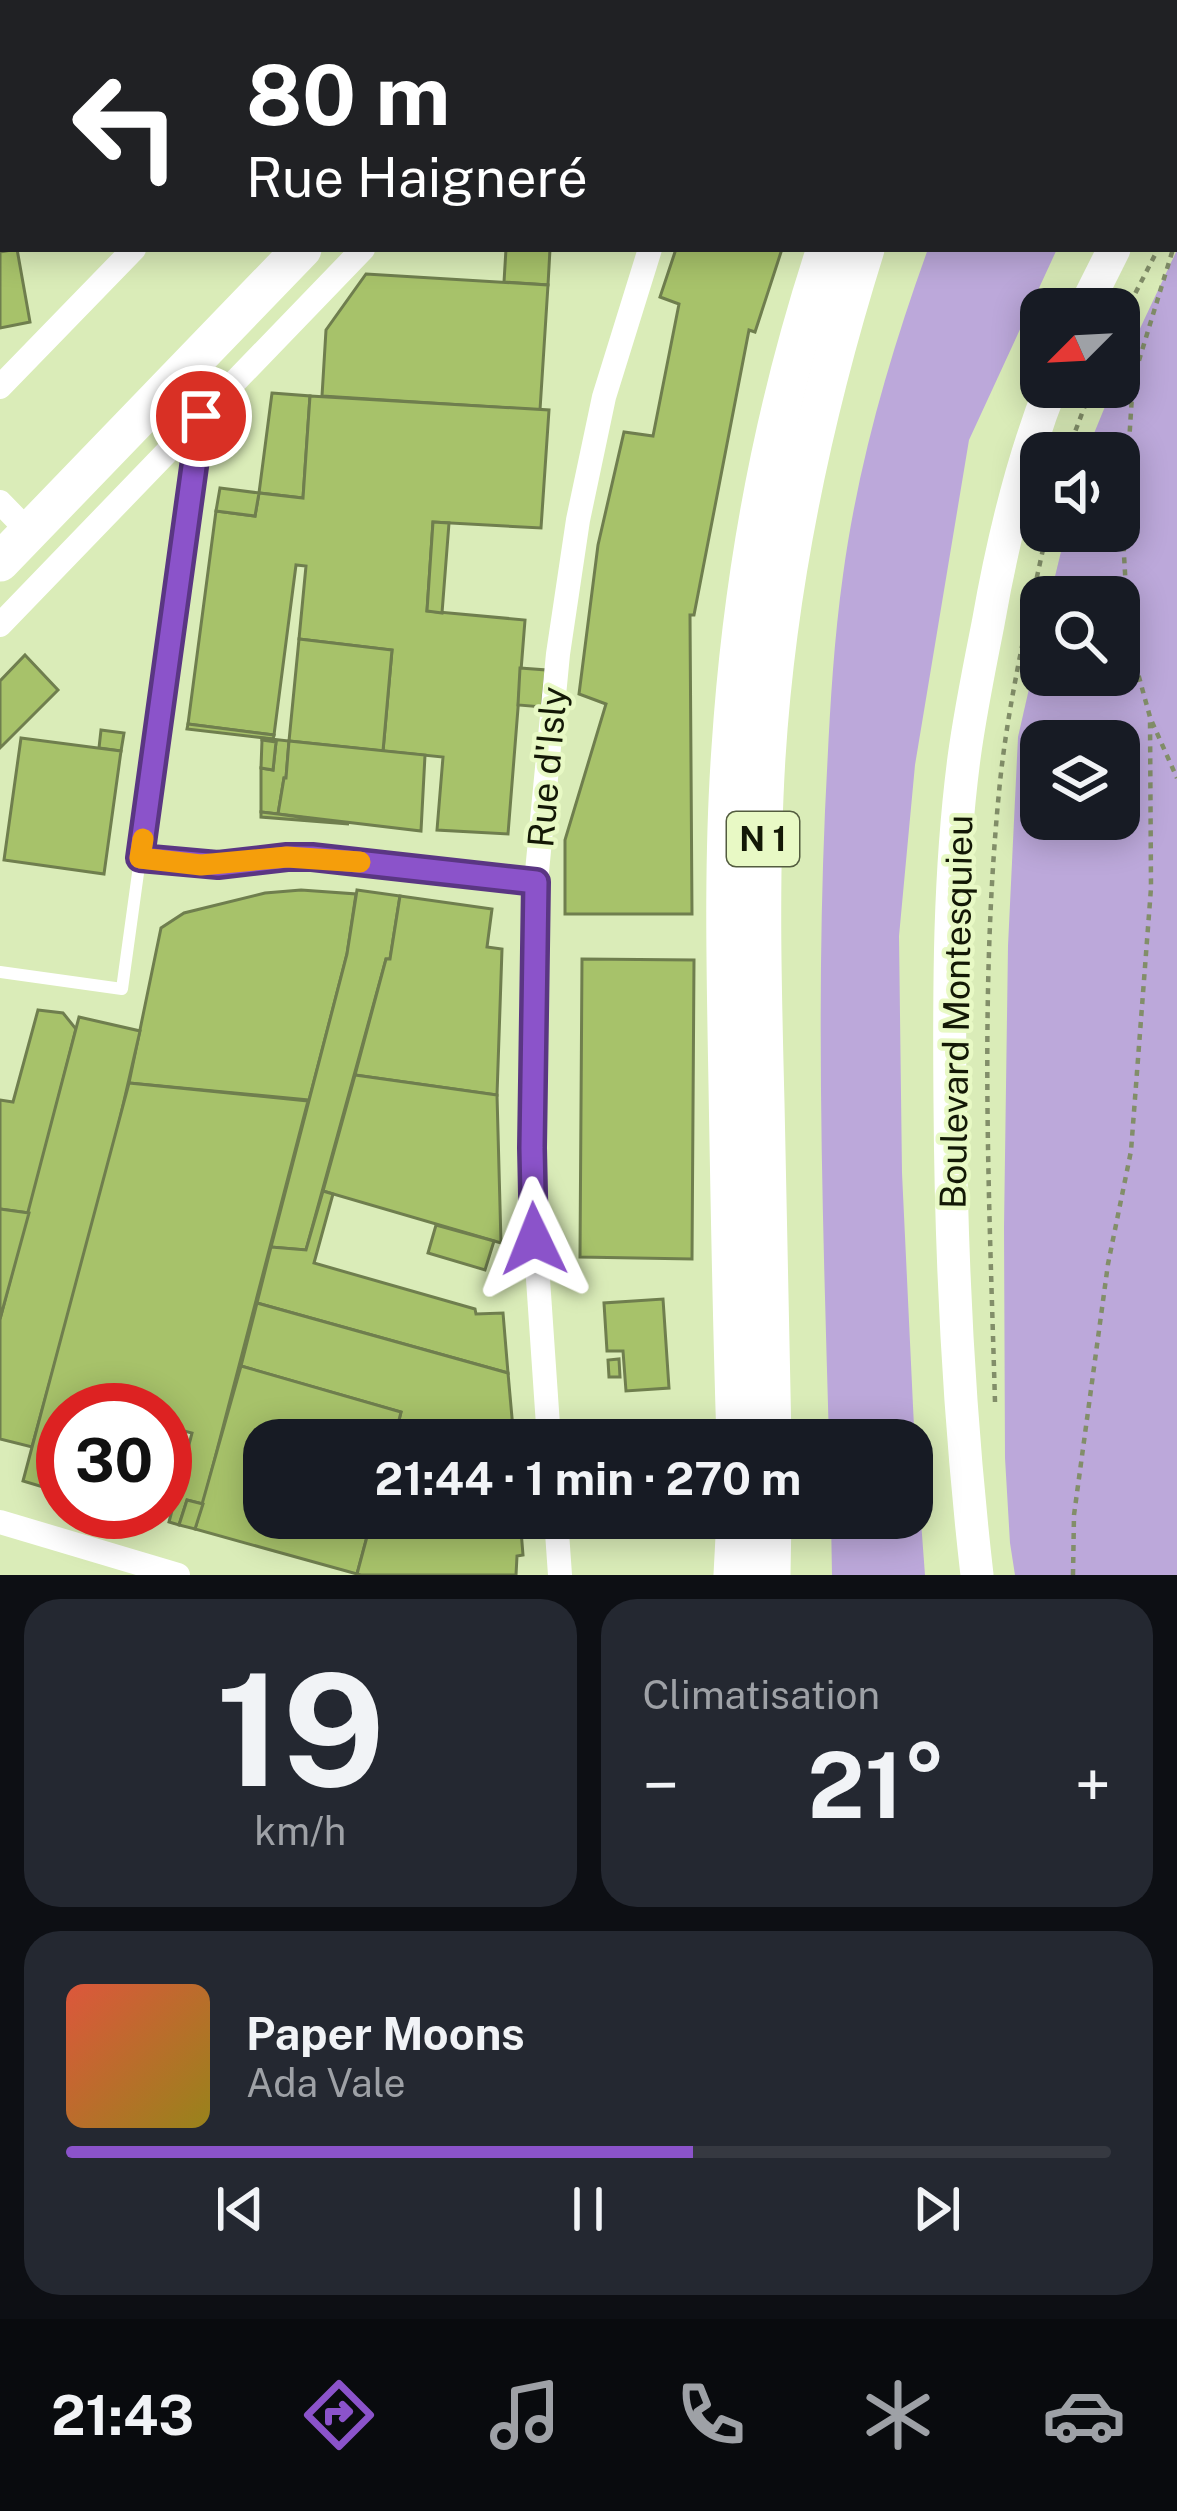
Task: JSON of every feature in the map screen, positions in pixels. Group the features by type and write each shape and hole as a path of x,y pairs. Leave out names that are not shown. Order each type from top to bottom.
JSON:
{"main road":[{"path":"0,562 11,520 271,252"},
{"path":"11,520 299,252"},
{"name":"N 1","path":"736,1419 725,926 732,724 744,615 772,448 825,252"},
{"name":"N 1","path":"772,1419 761,919 768,732 803,484 827,376 864,252"},
{"path":"1094,288 1112,252"},
{"name":"Boulevard Montesquieu","path":"977,1575 953,1273 951,925 964,762 977,676 1008,525 1043,408"},
{"path":"734,1575 735,1539"},
{"path":"770,1575 771,1539"}],"street":[{"path":"0,387 131,252"},
{"path":"0,625 360,252"},
{"name":"Rue d'Isly","path":"548,1419 533,1205 536,882 558,654 578,520 604,397 649,252"},
{"path":"0,1522 178,1575"},
{"path":"557,1539 560,1575"}],"lane":[{"path":"0,972 122,989 201,416"},
{"path":"140,858 218,865 312,857 536,882"}],"path":[{"path":"1138,288 1156,252"},
{"path":"1172,252 1133,380 1124,538 1129,641 1150,717 1177,778"},
{"path":"995,1416 988,939 1004,753 1043,552"},
{"path":"1073,1575 1077,1492 1108,1264 1131,1151 1150,888 1150,717"}],"shaded area":[{"path":"927,252 1056,252 1039,288 1020,288 1020,329 969,440 915,765 899,936 902,1173 914,1419 828,1419 821,1125 825,811 843,575 877,410"},
{"path":"1177,252 1177,1575 1015,1575 1010,1543 1004,1227 1008,946 1020,728 1020,840 1140,840 1140,720 1022,720 1027,696 1140,696 1140,576 1055,576 1061,552 1140,552 1140,432 1095,432 1104,408 1140,408 1140,328"},
{"path":"831,1539 922,1539 925,1575 832,1575"}],"building":[{"path":"0,252 18,252 30,322 0,328"},
{"path":"506,252 550,252 548,285 504,282"},
{"path":"675,252 781,252 755,332 749,330 694,615 690,615 692,914 565,914 565,840 606,704 579,694 598,545 624,432 653,436 679,304 660,297"},
{"path":"366,274 548,285 540,410 322,396 326,330"},
{"path":"272,393 310,396 303,498 259,493"},
{"path":"310,396 549,410 541,528 433,522 427,611 525,620 508,834 437,830 443,757 383,751 392,650 299,639 306,566 296,565 274,735 188,724 216,511 255,516 259,493 303,498"},
{"path":"220,488 259,493 255,516 216,511"},
{"path":"433,522 449,523 442,613 427,611"},
{"path":"299,639 392,650 383,751 289,741"},
{"path":"25,655 58,690 0,748 0,681"},
{"path":"520,668 546,670 542,707 518,705"},
{"path":"188,724 274,735 273,739 187,729"},
{"path":"101,730 124,733 121,751 99,748"},
{"path":"21,738 121,751 104,874 4,860"},
{"path":"262,738 289,741 278,814 261,812 261,768 273,770 276,742"},
{"path":"262,740 276,742 273,770 261,768"},
{"path":"289,741 425,755 421,831 278,814"},
{"path":"261,812 278,814 349,824 261,817"},
{"path":"357,890 400,896 390,959 386,959 306,1250 271,1247 347,954"},
{"path":"265,893 356,894 347,954 309,1100 129,1083 161,928 184,913"},
{"path":"400,896 492,909 487,947 502,949 497,1095 355,1075 386,959 390,959"},
{"path":"582,959 694,960 692,1259 580,1257"},
{"path":"38,1010 63,1013 76,1029 29,1213 0,1209 0,1100 13,1102"},
{"path":"79,1017 140,1031 50,1383 36,1383 32,1447 0,1439 0,1319"},
{"path":"355,1075 497,1095 501,1243 323,1191"},
{"path":"129,1083 308,1101 203,1504 192,1501 192,1383 49,1383"},
{"path":"323,1191 333,1194 314,1263 475,1309 476,1314 503,1313 508,1373 257,1303 271,1247 306,1250"},
{"path":"0,1209 29,1213 0,1319"},
{"path":"436,1225 494,1241 485,1270 428,1253"},
{"path":"663,1299 669,1388 626,1391 623,1351 607,1351 604,1303"},
{"path":"257,1303 508,1373 512,1419 399,1419 401,1412 241,1366"},
{"path":"619,1359 620,1377 609,1377 608,1360"},
{"path":"241,1366 401,1412 399,1419 243,1419 243,1539 366,1539 357,1574 195,1529"},
{"path":"36,1432 36,1485 23,1481"},
{"path":"192,1501 203,1504 192,1528"},
{"path":"366,1539 522,1539 523,1555 517,1556 516,1575 357,1574"}],"slow traffic":[{"path":"143,839 140,858 183,863 218,865 287,857 360,862"}],"route":[{"path":"201,416 140,858 218,865 287,857 333,858 536,882 534,1239"}]}
